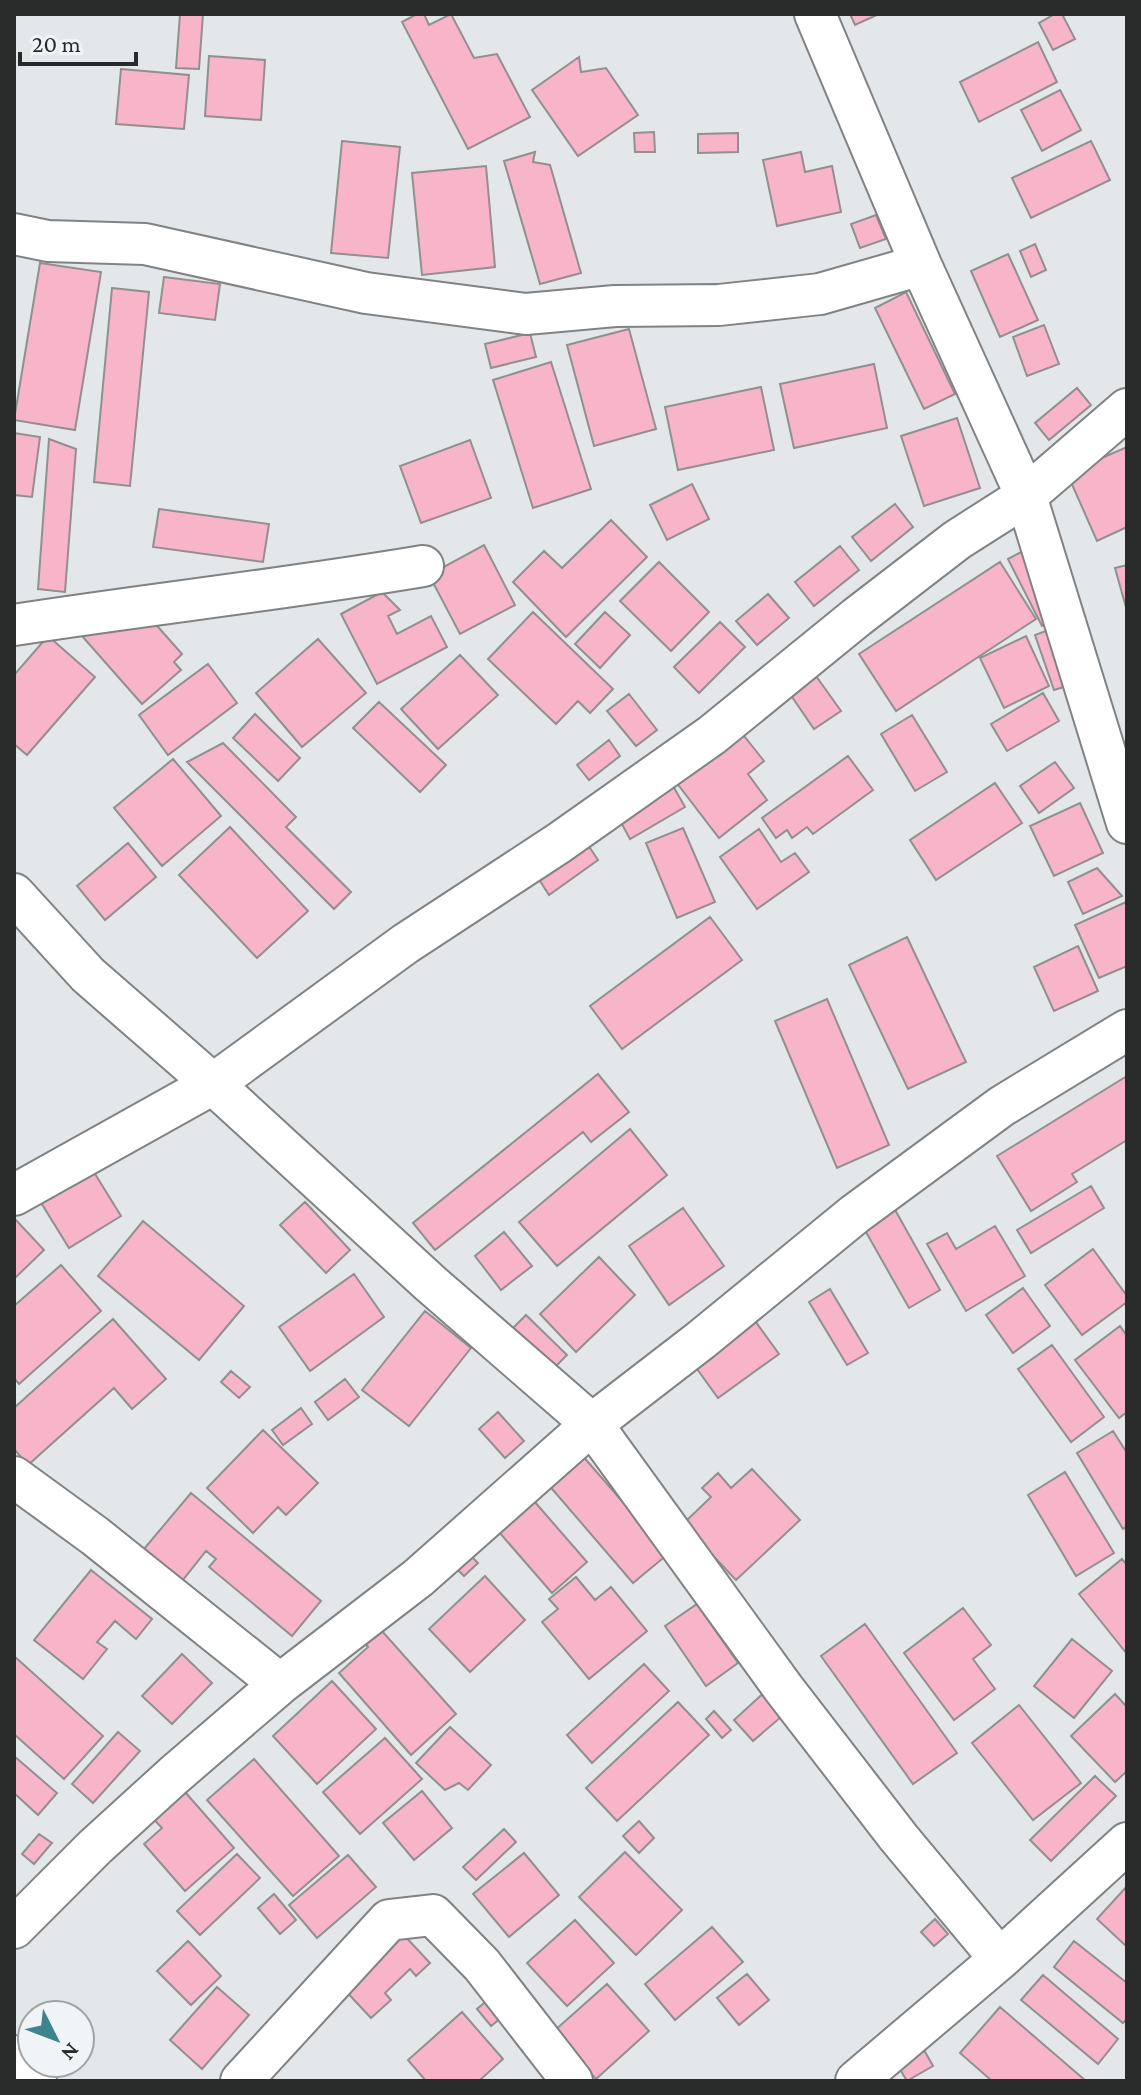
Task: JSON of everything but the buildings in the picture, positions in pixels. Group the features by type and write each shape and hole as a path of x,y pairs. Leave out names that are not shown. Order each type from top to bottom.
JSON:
{"street":[{"path":"815,14 921,265 1026,496 1127,823"},
{"path":"14,234 48,241 145,244 366,293 526,314 615,306 719,305 820,294 921,265"},
{"path":"14,1195 213,1084 405,944 559,843 712,735 932,559 1026,496 1127,409"},
{"path":"14,625 304,586 423,566"},
{"path":"14,894 88,975 213,1084 431,1284 592,1424 784,1689 899,1838 1000,1959"},
{"path":"14,1928 95,1847 173,1776 280,1684 418,1578 592,1424 867,1205 1002,1106 1127,1030"},
{"path":"14,1477 95,1536 280,1684"},
{"path":"856,2081 1000,1959 1127,1843"},
{"path":"241,2081 389,1920 433,1915 482,1965 572,2081"},
{"path":"14,2056 36,2081"}]}
